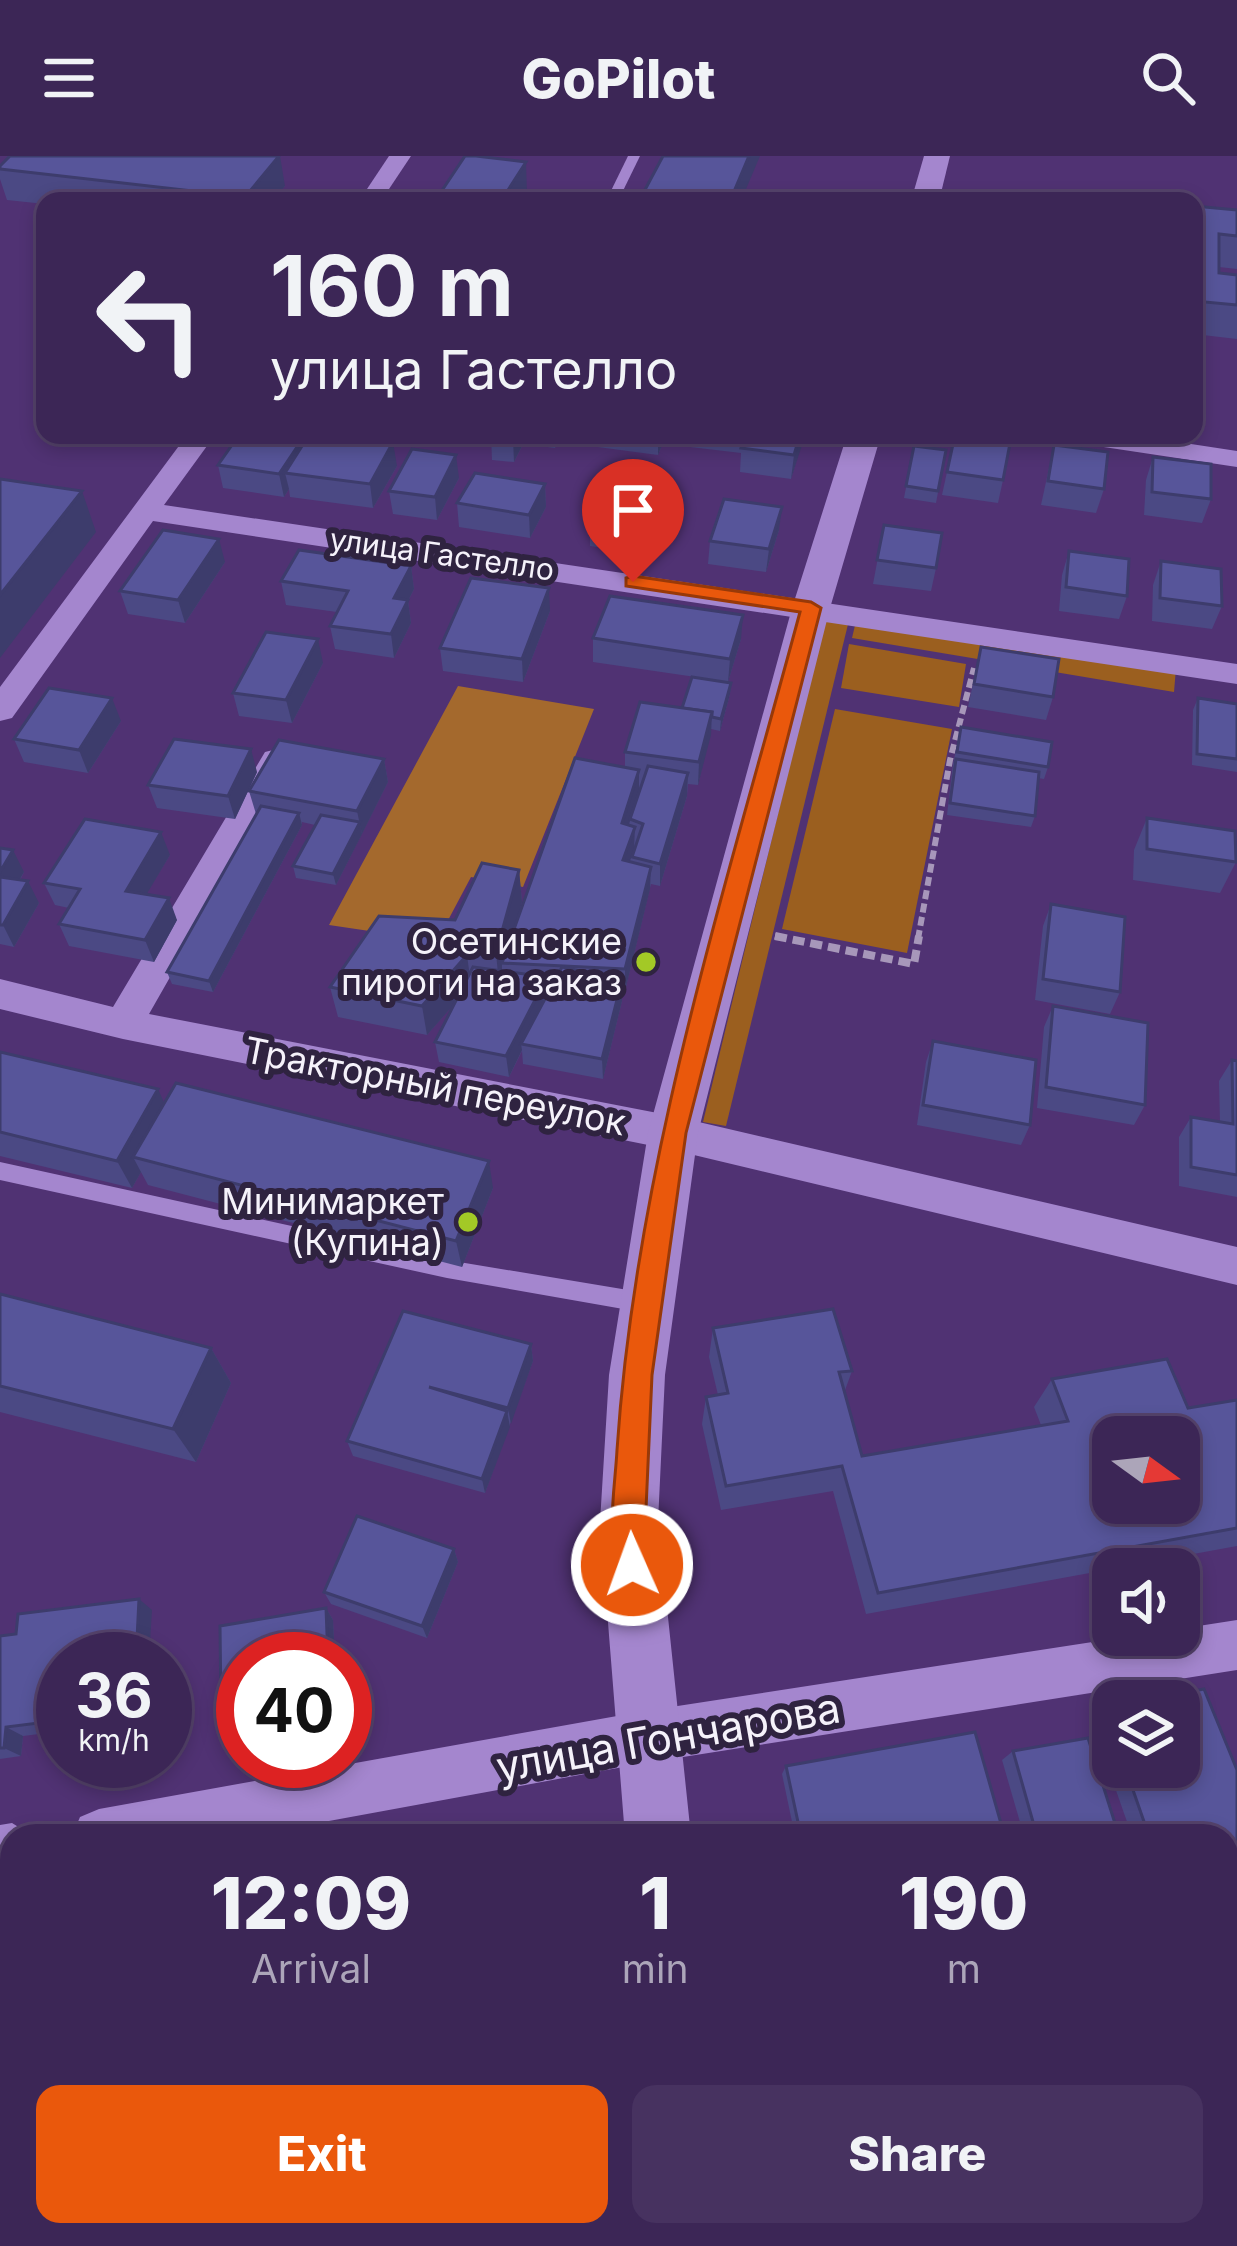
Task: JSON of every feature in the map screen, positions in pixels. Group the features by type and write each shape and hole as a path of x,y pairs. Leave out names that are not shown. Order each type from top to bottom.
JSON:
{"street":[{"path":"376,192 400,156"},
{"path":"928,192 937,156"},
{"path":"0,710 194,444"},
{"path":"656,1824 628,1522 637,1375 673,1133 811,608 861,444"},
{"path":"1137,444 1237,459"},
{"name":"улица Гастелло","path":"145,511 1237,674"},
{"path":"123,1024 277,760"},
{"name":"Тракторный переулок","path":"0,994 123,1024 673,1133 1237,1266"},
{"name":"улица Гончарова","path":"254,1824 645,1738 1237,1645"}],"lane":[{"path":"616,192 634,156"},
{"path":"0,1171 447,1269 648,1304"}],"path":[{"path":"775,935 914,964 950,760 975,661"}],"shaded area":[{"path":"827,612 850,616 726,1126 703,1122"},
{"path":"857,617 1176,668 1174,692 852,638"},
{"path":"849,644 966,664 959,707 841,688"},
{"path":"458,686 594,709 523,887 471,877 437,941 329,925"},
{"path":"835,709 952,729 907,953 782,929"}],"building":[{"path":"10,156 279,156 249,192 201,192 0,166"},
{"path":"465,156 526,162 507,192 441,192"},
{"path":"663,156 749,156 734,192 644,192"},
{"path":"1203,207 1237,210 1237,236 1219,234 1219,273 1237,275 1237,305 1203,302"},
{"path":"233,444 299,444 279,474 218,465"},
{"path":"303,444 392,444 370,484 285,473"},
{"path":"743,444 797,444 794,455 741,448"},
{"path":"953,444 1010,444 1003,480 947,472"},
{"path":"1054,445 1108,452 1104,489 1048,481"},
{"path":"914,446 946,450 938,491 906,486"},
{"path":"412,449 456,455 435,497 389,491"},
{"path":"1153,457 1211,464 1211,499 1152,492"},
{"path":"475,473 545,484 529,515 457,503"},
{"path":"0,479 82,491 0,595"},
{"path":"724,499 782,507 769,549 710,541"},
{"path":"605,502 651,509 637,541 590,534"},
{"path":"884,525 942,533 936,568 877,560"},
{"path":"163,530 219,539 178,600 120,591"},
{"path":"299,550 411,566 394,598 408,600 391,634 330,626 348,591 281,581"},
{"path":"1069,551 1129,559 1127,596 1066,587"},
{"path":"1161,561 1221,569 1222,606 1160,598"},
{"path":"471,578 549,588 522,659 440,648"},
{"path":"610,596 743,615 730,659 593,638"},
{"path":"266,632 318,639 286,700 233,693"},
{"path":"981,647 1059,659 1053,697 974,684"},
{"path":"692,677 731,683 721,719 712,717 712,712 682,708"},
{"path":"49,688 112,698 79,750 14,739"},
{"path":"1198,698 1237,704 1237,759 1197,754"},
{"path":"640,702 712,712 699,762 625,752"},
{"path":"961,727 1052,742 1048,767 957,752"},
{"path":"174,739 251,749 228,796 148,785"},
{"path":"279,740 384,759 357,811 249,791"},
{"path":"575,758 639,770 622,823 635,827 623,860 651,867 625,969 502,963"},
{"path":"956,759 1039,772 1035,816 950,803"},
{"path":"648,766 688,773 660,864 632,857 643,824 630,819"},
{"path":"261,806 299,813 209,981 167,972"},
{"path":"321,815 360,822 333,874 293,866"},
{"path":"1147,818 1235,831 1236,862 1147,849"},
{"path":"85,819 161,832 126,891 169,898 145,940 59,924 80,889 44,883"},
{"path":"0,848 13,850 0,872"},
{"path":"482,863 519,870 496,953 467,955 422,1006 330,987 379,916 455,920"},
{"path":"0,877 28,881 3,925 0,925"},
{"path":"1051,904 1125,917 1120,992 1043,979"},
{"path":"473,967 547,977 506,1056 435,1042"},
{"path":"562,967 622,980 602,1059 521,1044"},
{"path":"1053,1006 1148,1023 1145,1105 1046,1087"},
{"path":"933,1041 1036,1060 1030,1125 923,1105"},
{"path":"0,1052 158,1089 117,1161 0,1132"},
{"path":"1232,1060 1237,1061 1237,1175 1191,1167 1191,1117 1233,1124"},
{"path":"176,1083 489,1161 456,1241 133,1157"},
{"path":"0,1294 211,1348 173,1429 0,1386"},
{"path":"833,1309 852,1371 839,1372 862,1456 1068,1421 1052,1379 1167,1359 1188,1408 1237,1400 1237,1528 1127,1548 1092,1548 1092,1554 878,1593 842,1466 726,1486 706,1397 728,1393 713,1328"},
{"path":"403,1311 531,1344 508,1408 429,1387 507,1411 482,1479 347,1441"},
{"path":"357,1516 454,1549 422,1626 324,1592"},
{"path":"139,1599 137,1632 36,1632 36,1723 6,1727 4,1748 0,1748 0,1636 16,1634 18,1614"},
{"path":"326,1608 327,1632 220,1632 220,1626"},
{"path":"1204,1689 1237,1770 1237,1824 1145,1824 1132,1788 1200,1788 1200,1690"},
{"path":"975,1732 1001,1824 798,1824 786,1766"},
{"path":"1088,1738 1092,1788 1104,1788 1115,1824 1034,1824 1013,1751"}],"place":[{"name":"Осетинские пироги на заказ","path":"646,962"},
{"name":"Минимаркет (Купина)","path":"468,1222"}],"route":[{"path":"632,1565 628,1522 637,1375 673,1133 811,608 633,582"}]}
